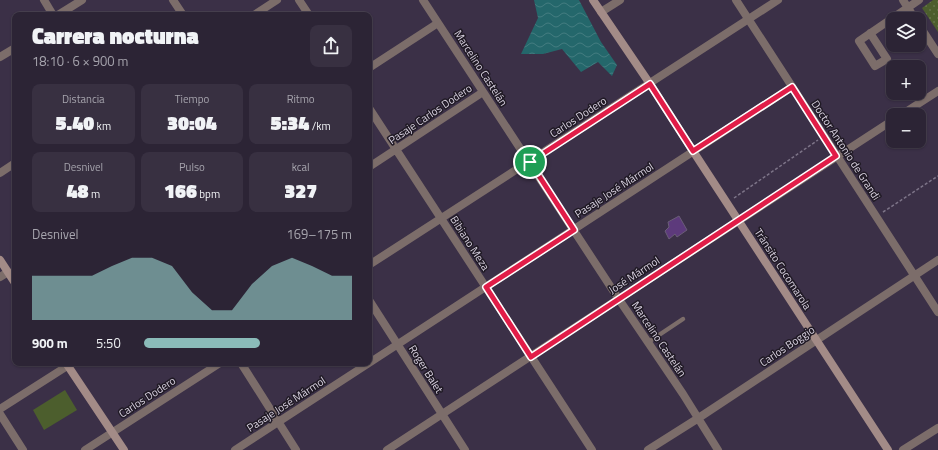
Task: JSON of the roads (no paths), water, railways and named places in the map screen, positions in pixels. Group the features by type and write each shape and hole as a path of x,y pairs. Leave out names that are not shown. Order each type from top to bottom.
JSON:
{"street":[{"path":"44,0 51,12"},
{"path":"63,12 82,0"},
{"path":"173,0 181,12"},
{"path":"259,12 277,0"},
{"path":"299,0 307,12"},
{"name":"Marcelino Castelán","path":"423,0 718,450"},
{"name":"Tránsito Cocomarola","path":"593,0 650,84 888,450"},
{"path":"601,12 620,0"},
{"name":"Doctor Antonio de Grandi","path":"736,0 938,312"},
{"name":"Carlos Dodero","path":"372,263 778,0"},
{"path":"903,0 911,12"},
{"path":"870,33 919,0"},
{"path":"372,66 438,23"},
{"path":"926,36 938,54"},
{"path":"0,57 12,50"},
{"name":"Pasaje José Mármol","path":"372,361 792,87"},
{"path":"911,108 938,91"},
{"name":"Pasaje Carlos Dodero","path":"372,165 483,92"},
{"name":"Bibiano Meza","path":"372,113 592,450"},
{"name":"José Mármol","path":"388,450 531,357 618,298 886,124"},
{"path":"0,173 12,166"},
{"path":"0,260 12,278"},
{"name":"Carlos Boggio","path":"648,450 698,419 938,260"},
{"path":"0,277 8,272"},
{"name":"Roger Balet","path":"372,305 465,450"},
{"path":"0,409 66,366"},
{"path":"70,366 124,450"},
{"name":"Carlos Dodero","path":"85,450 215,366"},
{"path":"243,366 296,450"},
{"name":"Pasaje José Mármol","path":"235,450 364,366"},
{"path":"0,414 23,450"},
{"path":"903,450 938,428"}],"lane":[{"path":"647,343 682,319"}],"water":[{"path":"534,0 579,0 601,42 617,65 612,76 598,62 581,72 562,49 543,54 521,54 538,18"}]}
